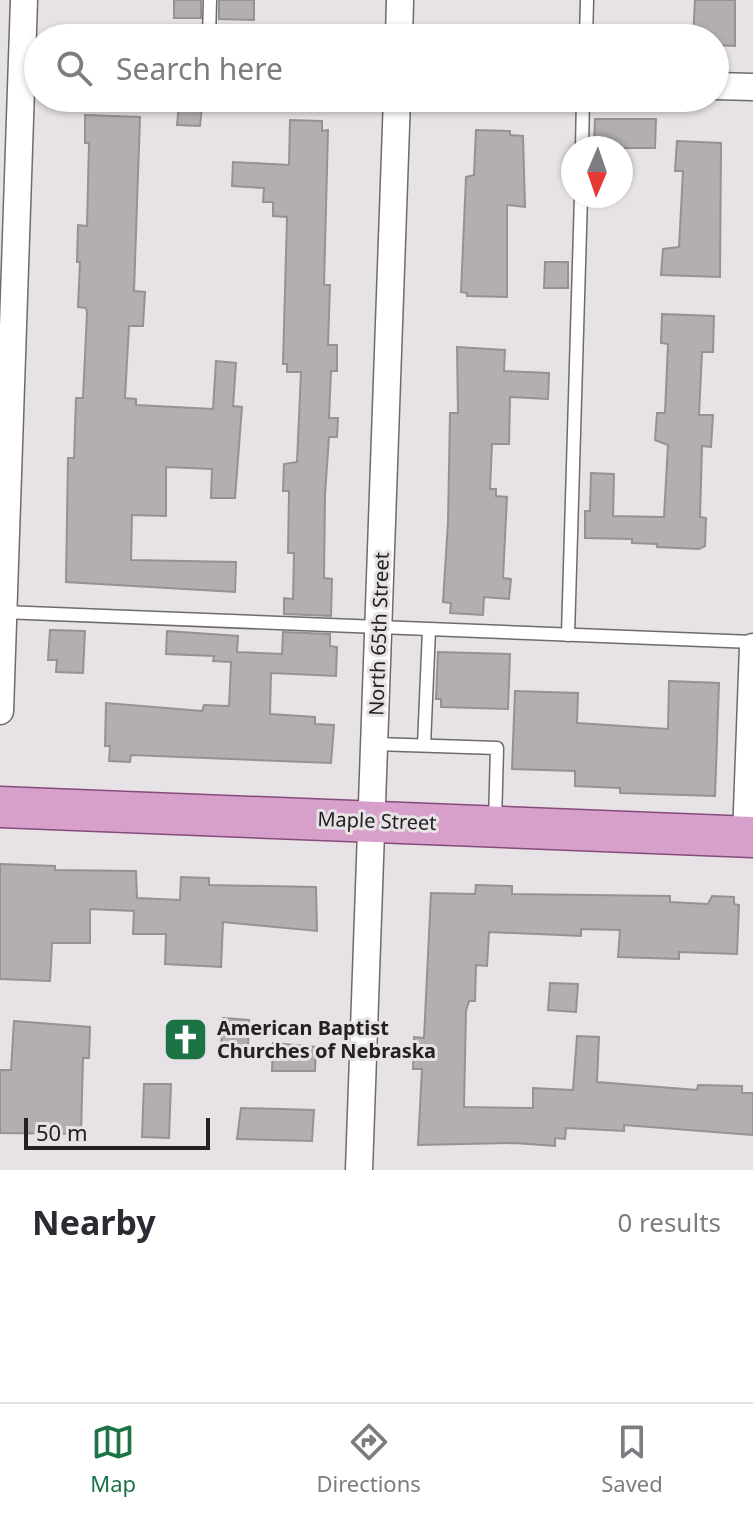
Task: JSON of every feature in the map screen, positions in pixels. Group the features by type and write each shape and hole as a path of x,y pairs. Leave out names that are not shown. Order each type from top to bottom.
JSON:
{"main road":[{"name":"Maple Street","path":"0,807 750,837"}],"street":[{"path":"0,711 24,0"},
{"path":"399,24 400,0"},
{"path":"729,86 753,87"},
{"name":"North 65th Street","path":"359,1170 397,112"},
{"path":"750,837 753,645"}],"lane":[{"path":"209,24 210,0"},
{"path":"586,24 587,0"},
{"path":"582,136 583,112"},
{"path":"568,635 581,208"},
{"path":"3,612 753,645"},
{"path":"424,745 429,630"},
{"path":"375,744 497,748 495,826"}],"building":[{"path":"174,0 201,0 201,18 174,18"},
{"path":"219,0 254,0 254,20 219,19"},
{"path":"695,0 735,0 735,46 729,46 729,24 694,24"},
{"path":"178,112 201,112 200,126 177,125"},
{"path":"85,115 140,117 134,291 145,292 143,326 129,326 125,398 136,399 136,405 213,409 216,361 236,363 233,406 242,407 235,498 211,498 212,469 166,467 166,516 132,515 131,560 236,562 235,592 66,582 68,458 74,458 76,398 83,398 87,312 86,308 78,307 80,262 77,262 78,225 87,226 89,143 85,143"},
{"path":"595,119 656,119 655,148 633,148 633,136 594,136"},
{"path":"290,120 322,121 322,131 328,130 324,285 330,285 328,345 337,345 337,371 331,371 329,418 338,418 337,437 329,437 325,494 324,578 332,579 331,616 284,614 284,598 293,599 294,553 288,553 289,491 283,491 284,464 297,462 301,372 287,372 287,364 283,364 287,217 273,216 273,202 263,202 264,188 232,186 233,162 289,165"},
{"path":"476,130 510,131 510,135 523,136 525,207 507,205 507,297 467,296 467,293 461,292 466,177 474,175"},
{"path":"677,141 721,143 720,277 661,275 663,249 679,247 683,171 675,171"},
{"path":"545,262 568,262 568,288 544,288"},
{"path":"662,314 714,316 713,352 702,352 699,415 713,415 711,447 702,446 700,517 706,518 705,546 699,549 657,547 657,544 632,543 632,539 585,538 585,511 590,511 591,473 614,474 613,516 664,517 668,445 655,440 657,413 665,413 668,344 661,343"},
{"path":"457,347 505,350 504,371 549,373 548,399 510,397 509,444 492,444 490,489 496,489 496,496 507,497 503,578 511,579 509,599 484,597 483,615 450,613 451,603 443,602 450,413 458,413"},
{"path":"50,630 85,631 83,673 56,672 57,660 48,660"},
{"path":"167,631 238,636 237,652 282,654 283,632 330,634 330,646 337,647 336,676 271,673 270,714 315,717 315,724 334,725 331,763 131,755 130,762 109,761 110,746 105,746 106,703 202,711 204,705 229,706 231,662 213,661 214,656 166,654"},
{"path":"438,652 510,654 508,709 441,707 441,699 436,699"},
{"path":"669,681 719,683 715,796 620,793 620,788 575,786 575,771 512,769 515,691 578,693 577,723 668,729"},
{"path":"0,864 55,866 55,870 136,871 137,898 180,900 181,877 209,878 209,885 316,887 317,931 223,922 221,967 165,964 166,934 133,934 134,911 90,909 90,943 52,943 50,981 0,979"},
{"path":"476,885 512,886 512,894 670,896 670,902 708,904 712,896 734,897 734,904 739,905 737,954 679,952 679,959 618,957 620,930 581,929 581,936 489,932 487,966 476,965 475,1001 469,1001 466,1011 464,1107 533,1108 533,1088 573,1090 577,1036 599,1037 597,1082 697,1090 698,1085 742,1086 742,1093 753,1093 753,1135 624,1125 624,1131 566,1128 565,1139 555,1138 555,1146 514,1143 418,1145 422,1069 413,1069 414,1037 424,1038 431,893 475,894"},
{"path":"550,983 578,984 576,1012 548,1010"},
{"path":"223,1018 249,1020 248,1048 221,1047"},
{"path":"14,1021 90,1027 89,1058 83,1058 81,1134 0,1133 0,1070 11,1070"},
{"path":"273,1043 316,1047 315,1071 272,1071"},
{"path":"144,1084 171,1084 169,1138 142,1137"},
{"path":"241,1108 314,1110 312,1141 237,1139"}],"place":[{"name":"American Baptist Churches of Nebraska","path":"186,1040"}]}
